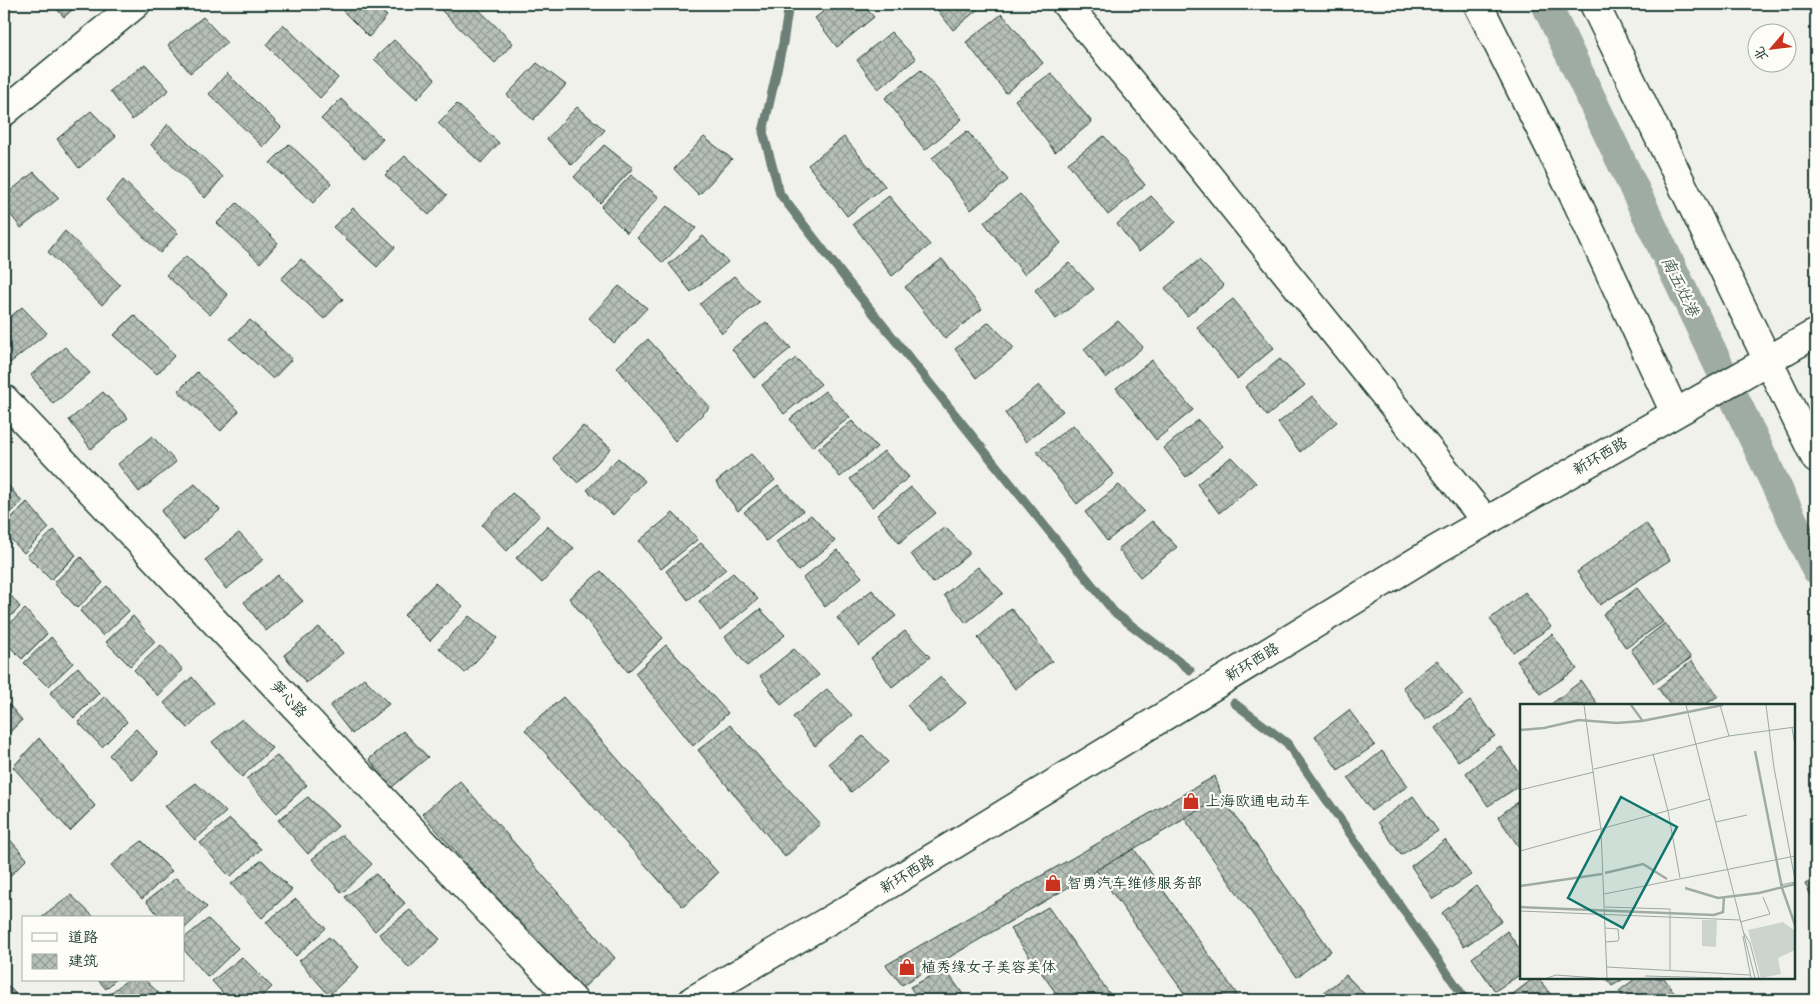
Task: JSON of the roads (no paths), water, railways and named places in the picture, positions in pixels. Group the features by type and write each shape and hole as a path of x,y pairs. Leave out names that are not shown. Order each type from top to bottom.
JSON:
{"street":[{"path":"4,112 136,4"},
{"path":"1066,4 1190,153 1486,520"},
{"path":"1478,4 1578,204 1685,407"},
{"path":"1594,4 1762,364 1816,459"},
{"name":"新环西路","path":"693,1000 862,901 1486,520 1816,333"},
{"name":"笋心路","path":"4,399 572,1000"}],"waterway":[{"path":"789,4 783,43 763,132 780,194 845,278 1114,612 1190,670"},
{"name":"南五灶港","path":"1546,4 1816,569"},
{"path":"1234,703 1287,743 1466,1000"}],"place":[{"name":"上海欧通电动车","path":"1191,801"},
{"name":"智勇汽车维修服务部","path":"1053,883"},
{"name":"植秀缘女子美容美体","path":"907,967"}]}
